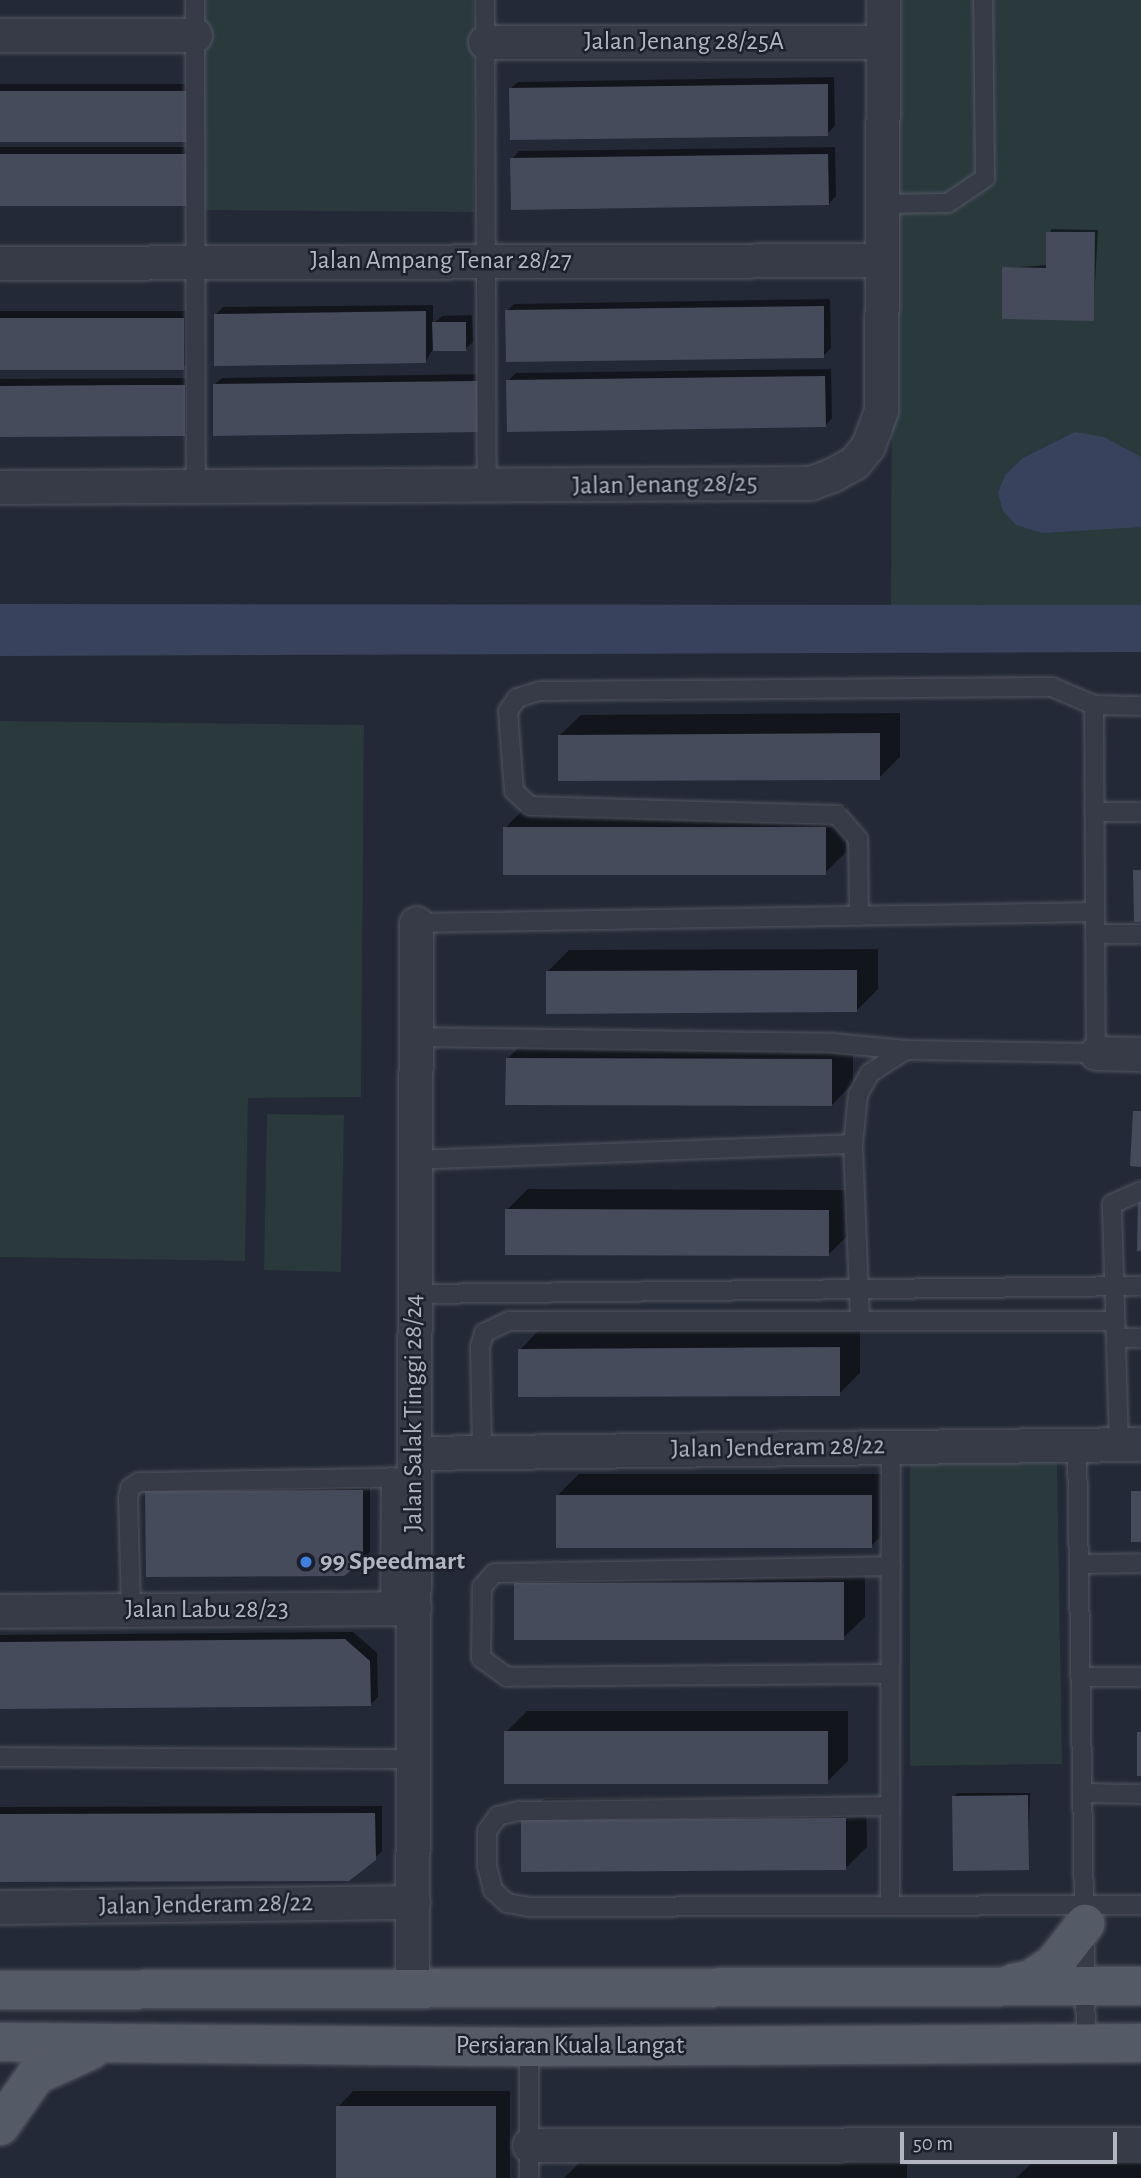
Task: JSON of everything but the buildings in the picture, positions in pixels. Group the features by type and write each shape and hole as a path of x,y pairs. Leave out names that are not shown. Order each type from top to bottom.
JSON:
{"main road":[{"path":"991,1987 1030,1980 1054,1964 1085,1921 1112,1969 1141,1985"},
{"path":"0,1990 1141,1985"},
{"name":"Persiaran Kuala Langat","path":"0,2042 529,2047 1141,2043"},
{"path":"0,2126 36,2075 110,2043"}],"street":[{"name":"Jalan Jenang 28/25","path":"0,487 487,487 810,483 854,463 877,430 882,260 883,0"},
{"path":"0,35 195,35"},
{"name":"Jalan Jenang 28/25A","path":"485,42 883,42"},
{"name":"Jalan Ampang Tenar 28/27","path":"0,263 882,260"},
{"name":"Jalan Salak Tinggi 28/24","path":"412,1989 413,1759 402,1608 415,1294 416,922"},
{"path":"1096,1053 1141,1054"},
{"name":"Jalan Jenderam 28/22","path":"407,1469 482,1452 1130,1444"},
{"name":"Jalan Labu 28/23","path":"0,1611 402,1608"},
{"name":"Jalan Jenderam 28/22","path":"0,1907 413,1902"},
{"path":"529,2145 1141,2144"}],"lane":[{"path":"195,0 196,488"},
{"path":"485,0 487,487"},
{"path":"882,204 948,202 985,178 983,0"},
{"path":"859,916 858,839 837,815 530,806 514,791 508,711 517,698 554,691 1052,687 1094,705 1141,706"},
{"path":"416,1037 833,1043 906,1050 1096,1053 1094,705"},
{"path":"1095,812 1141,812"},
{"path":"416,922 1095,912"},
{"path":"1095,934 1141,934"},
{"path":"860,1321 853,1144 858,1095 870,1073 906,1050"},
{"path":"415,1160 853,1144"},
{"path":"1130,1444 1115,1329 1112,1203 1141,1191"},
{"path":"415,1294 1141,1286"},
{"path":"482,1452 480,1347 484,1333 509,1321 860,1321 1115,1329 1141,1338"},
{"path":"1077,1445 1086,2042"},
{"path":"890,1904 891,1447"},
{"path":"131,1610 128,1498 130,1488 139,1482 407,1469"},
{"path":"1079,1564 1141,1563"},
{"path":"890,1674 507,1677 481,1658 482,1587 494,1573 891,1566"},
{"path":"1081,1677 1141,1677"},
{"path":"0,1756 413,1759"},
{"path":"1083,1793 1141,1794"},
{"path":"890,1806 518,1811 498,1816 487,1831 487,1866 493,1890 507,1903 528,1907 890,1904 1085,1921 1141,1905"},
{"path":"529,2047 529,2178"}],"shaded area":[{"path":"200,0 473,0 474,212 201,210"},
{"path":"894,0 1141,0 1141,605 891,606"},
{"path":"0,721 364,725 361,1097 248,1098 245,1261 0,1257"},
{"path":"267,1114 344,1115 341,1272 264,1270"},
{"path":"1057,1462 1062,1764 910,1766 910,1463"}],"water":[{"path":"1075,432 1104,437 1141,457 1141,527 1042,533 1016,525 1003,511 998,493 1005,475 1023,458"},
{"path":"0,604 1141,605 1141,652 0,656"}],"place":[{"name":"99 Speedmart","path":"306,1562"}]}
